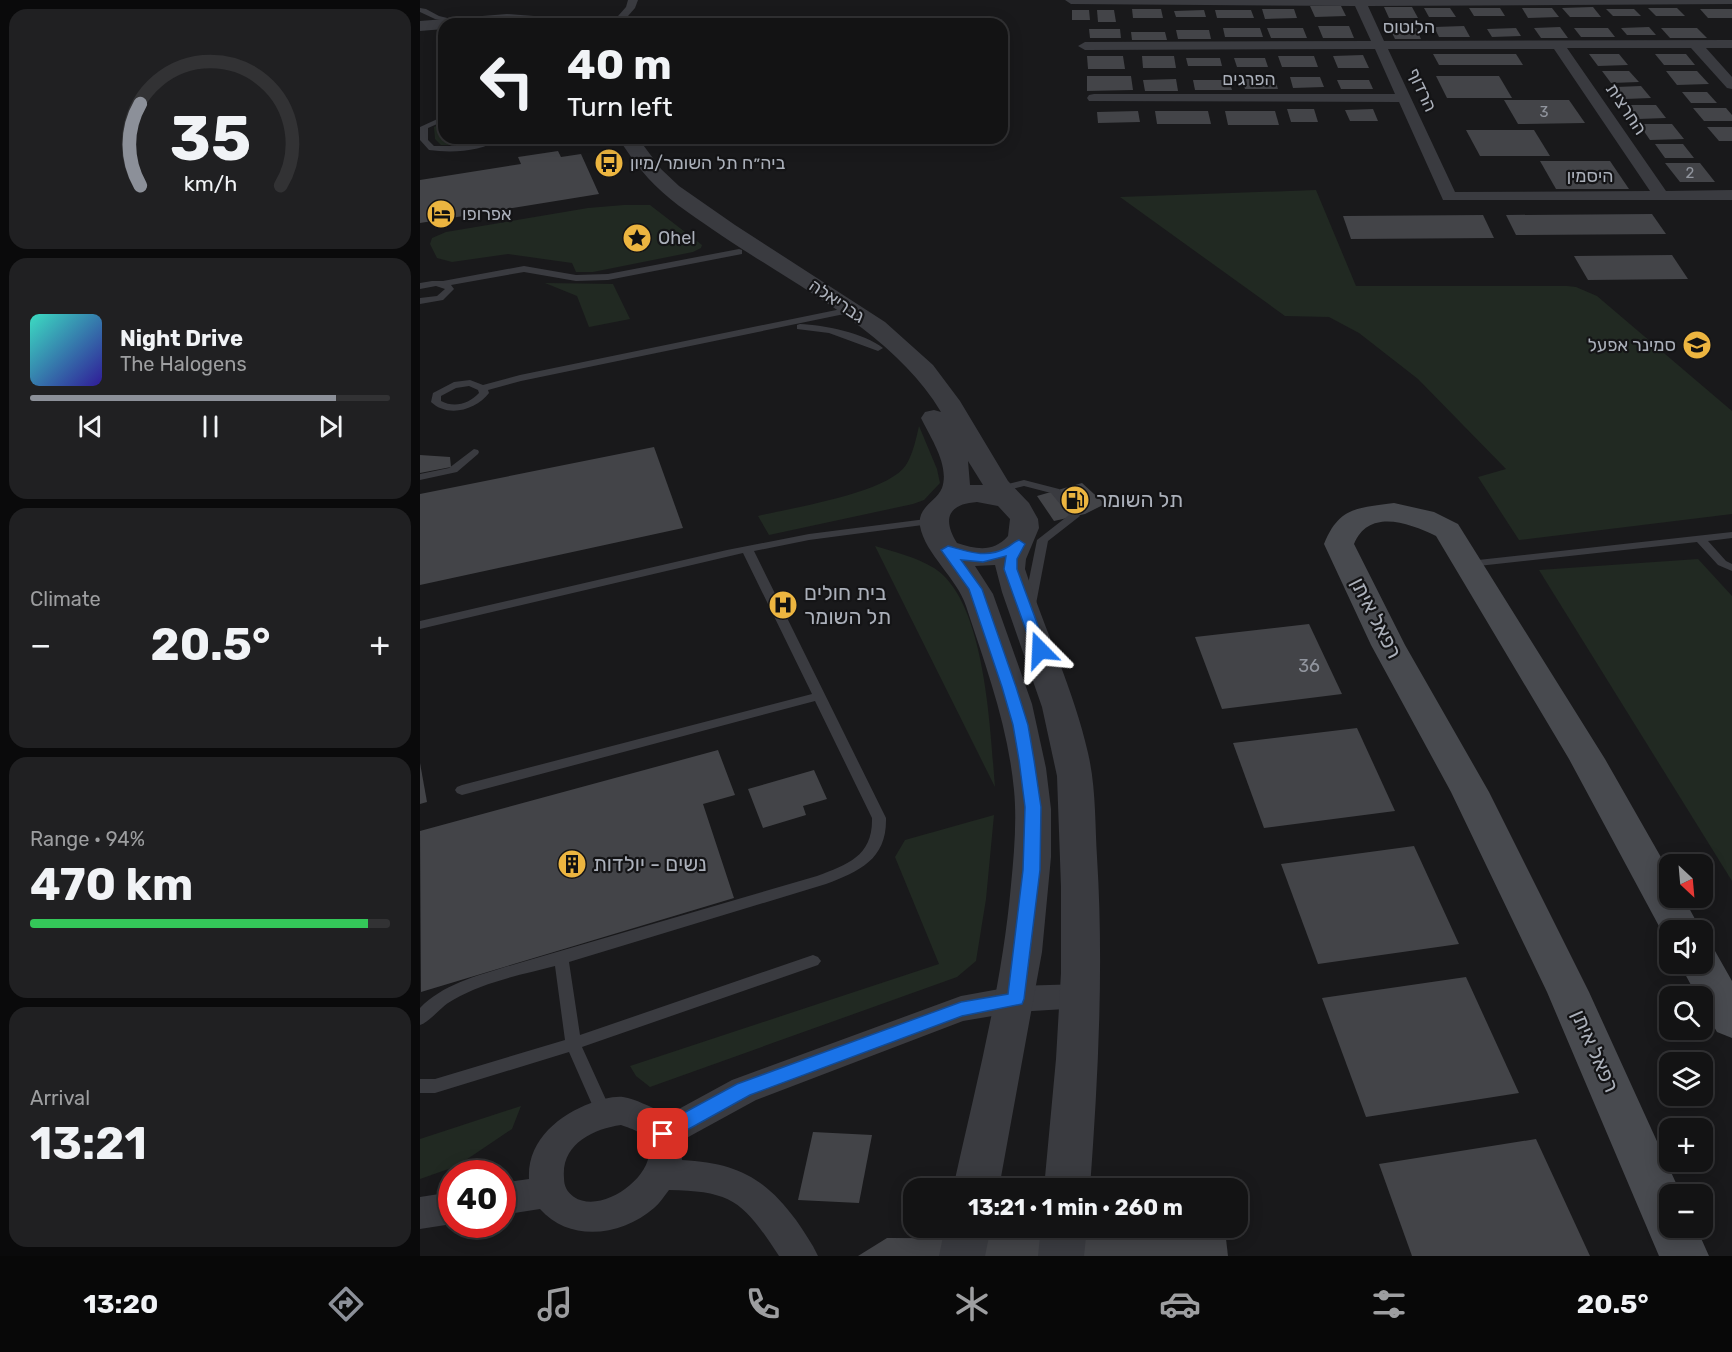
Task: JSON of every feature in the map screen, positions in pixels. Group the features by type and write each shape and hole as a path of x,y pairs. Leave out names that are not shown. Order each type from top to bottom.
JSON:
{"main road":[{"name":"רפאל איתן","path":"1659,1197 1568,992 1470,792 1388,645 1339,544 1346,527 1366,516 1394,512 1423,518 1447,530 1587,759 1676,920"},
{"path":"1706,974 1732,1020"},
{"path":"1677,1238 1684,1256"}],"street":[{"path":"621,18 630,8 633,0"},
{"path":"1071,0 1732,0"},
{"name":"הרדוף","path":"1359,1 1449,196"},
{"path":"420,26 438,24"},
{"path":"1695,44 1732,85"},
{"name":"הלוטוס","path":"1085,46 1732,44"},
{"name":"החרצית","path":"1558,45 1661,195"},
{"name":"הפרגים","path":"1094,98 1404,98"},
{"name":"גבריאלה","path":"614,144 637,177 655,194 739,252 896,343 929,376 949,404 989,477 1004,495"},
{"name":"גבריאלה","path":"632,144 654,173 679,195 841,312 915,387 951,452 957,478 956,488 942,524"},
{"name":"היסמין","path":"1449,196 1732,195"},
{"path":"942,524 968,494 1004,495 1022,513 1025,528 1011,559 1010,569 1058,700 1072,757 1080,865 1082,996 1068,1178"},
{"path":"942,524 963,556 983,558 1011,551 1019,544"},
{"path":"942,524 975,589 1009,687 1020,725 1033,807 1032,870 1016,999 978,1178"},
{"path":"663,1134 744,1090 961,1009 1016,999 1082,996"},
{"path":"622,1111 639,1114 653,1122 663,1134 666,1160 661,1175 650,1191 633,1204 603,1215 573,1214 558,1205 548,1192 545,1176 547,1160 556,1144 569,1130 586,1119 604,1113 622,1111"},
{"path":"661,1175 685,1174 739,1186 756,1200 778,1225 800,1256"},
{"path":"516,1197 548,1192"},
{"path":"420,1213 438,1210"},
{"path":"962,1256 966,1238"},
{"path":"1061,1256 1063,1238"}],"lane":[{"path":"420,10 438,18"},
{"path":"438,121 424,127 424,140 432,148 465,149 485,144"},
{"path":"420,286 524,269 576,278 608,277 739,252"},
{"path":"420,301 446,296 450,289 443,284"},
{"path":"482,388 520,378 841,312"},
{"path":"748,332 819,327 840,332 878,348"},
{"path":"420,477 453,470 474,452"},
{"path":"1004,495 1024,483 1055,491 1075,516 1043,540 1029,599 1034,635"},
{"path":"420,625 747,549 809,537 942,524"},
{"path":"1469,564 1732,535"},
{"path":"1699,538 1722,563 1732,567"},
{"path":"420,1019 441,998 459,988 821,880 846,871 866,858 878,843 881,830 879,818 747,549"},
{"path":"462,790 819,696"},
{"path":"561,958 573,1044 604,1113"},
{"path":"420,1086 435,1086 573,1044 813,961"}],"shaded area":[{"path":"438,125 438,142 435,139 434,127"},
{"path":"440,144 467,144 464,145"},
{"path":"1316,190 1356,286 1567,286 1576,287 1597,296 1732,411 1732,514 1519,540 1478,477 1506,469 1418,379 1359,333 1329,317 1285,316 1120,197"},
{"path":"650,205 702,245 701,248 693,252 593,272 576,272 572,263 508,254 452,262 437,258 430,244 432,238 446,232 588,208"},
{"path":"545,283 613,284 630,319 589,327 577,296"},
{"path":"919,426 937,469 940,483 924,500 769,535 758,516 838,498 880,484 896,475 908,461"},
{"path":"875,546 913,558 934,568 951,585 965,608 982,668 991,733 995,787"},
{"path":"1698,559 1732,596 1732,881 1539,570"},
{"path":"994,815 986,899 976,961 957,977 650,1087 636,1076 630,1066 939,964 895,857 905,840"},
{"path":"521,1106 512,1129 466,1160 438,1160 438,1173 420,1179 420,1139"}],"building":[{"path":"1310,6 1341,6 1346,16 1315,17"},
{"path":"1384,7 1412,7 1418,18 1389,18"},
{"path":"1593,7 1601,17 1570,17 1562,8"},
{"path":"1424,8 1450,8 1456,17 1429,17"},
{"path":"1469,8 1500,8 1505,16 1474,16"},
{"path":"1522,8 1552,8 1559,17 1528,18"},
{"path":"1648,8 1677,8 1685,16 1656,16"},
{"path":"1132,9 1161,9 1163,18 1133,18"},
{"path":"1262,9 1294,9 1297,18 1265,19"},
{"path":"1606,9 1634,9 1641,16 1613,16"},
{"path":"1700,9 1732,9 1732,18 1708,18"},
{"path":"1072,10 1089,10 1090,20 1072,20"},
{"path":"1097,10 1114,10 1116,22 1098,22"},
{"path":"1204,10 1206,17 1176,17 1174,11"},
{"path":"1215,10 1251,10 1254,18 1217,18"},
{"path":"1318,26 1349,26 1354,38 1323,38"},
{"path":"1464,26 1470,37 1439,37 1434,27"},
{"path":"1560,27 1568,38 1541,38 1534,28"},
{"path":"1649,27 1656,35 1627,35 1621,28"},
{"path":"1223,28 1260,28 1263,37 1225,37"},
{"path":"1267,28 1303,28 1307,38 1271,38"},
{"path":"1416,28 1421,39 1395,39 1390,29"},
{"path":"1516,28 1521,36 1492,37 1487,29"},
{"path":"1574,28 1608,28 1615,37 1581,37"},
{"path":"1661,28 1697,28 1707,38 1670,38"},
{"path":"1089,29 1120,29 1121,38 1090,38"},
{"path":"1176,30 1209,30 1211,39 1178,39"},
{"path":"1131,32 1165,32 1167,40 1132,40"},
{"path":"1433,54 1516,54 1523,65 1439,65"},
{"path":"1589,54 1619,54 1628,65 1598,66"},
{"path":"1655,54 1686,54 1695,65 1664,65"},
{"path":"1363,55 1369,68 1338,68 1333,56"},
{"path":"1087,56 1123,56 1125,69 1088,69"},
{"path":"1142,56 1174,56 1176,68 1143,68"},
{"path":"1278,56 1314,56 1318,67 1282,67"},
{"path":"1186,58 1220,58 1222,66 1188,66"},
{"path":"1234,58 1265,58 1268,67 1237,67"},
{"path":"1602,71 1629,71 1639,82 1611,83"},
{"path":"1666,71 1697,71 1709,84 1677,85"},
{"path":"1087,76 1131,76 1133,90 1087,91"},
{"path":"1436,76 1499,76 1512,98 1447,98"},
{"path":"1290,77 1320,77 1324,87 1293,88"},
{"path":"1176,79 1178,91 1145,91 1143,80"},
{"path":"1242,79 1275,79 1278,89 1245,89"},
{"path":"1193,80 1229,80 1232,90 1195,90"},
{"path":"1337,80 1369,80 1373,89 1341,89"},
{"path":"1641,86 1651,98 1625,99 1616,87"},
{"path":"1682,92 1707,92 1717,103 1691,103"},
{"path":"1504,100 1569,100 1585,123 1518,124"},
{"path":"1628,105 1656,105 1666,118 1638,119"},
{"path":"1693,108 1726,108 1732,115 1732,121 1704,121"},
{"path":"1287,109 1314,109 1318,122 1291,122"},
{"path":"1373,109 1378,121 1350,121 1345,110"},
{"path":"1138,111 1140,122 1098,123 1097,112"},
{"path":"1155,111 1208,111 1211,124 1157,124"},
{"path":"1225,111 1275,111 1279,125 1228,125"},
{"path":"1639,124 1672,124 1684,139 1650,140"},
{"path":"1707,127 1732,127 1732,141 1719,141"},
{"path":"1466,130 1534,130 1550,156 1480,156"},
{"path":"1655,144 1683,144 1694,158 1665,158"},
{"path":"558,151 561,157 581,154 599,194 420,223 420,180 521,164 518,157"},
{"path":"1540,161 1610,161 1629,189 1556,189"},
{"path":"1665,163 1700,163 1715,182 1680,182"},
{"path":"1652,214 1666,234 1516,235 1506,215"},
{"path":"1483,215 1494,238 1351,239 1343,216"},
{"path":"1672,255 1688,279 1588,280 1574,256"},
{"path":"654,447 683,528 420,585 420,494"},
{"path":"420,455 450,457 451,467 420,473"},
{"path":"1082,483 1105,504 1085,514 1054,521 1037,496"},
{"path":"1309,624 1342,694 1222,709 1195,637"},
{"path":"1357,728 1395,811 1264,828 1233,743"},
{"name":"נשים - יולדות","path":"718,750 735,795 703,804 734,898 421,992 420,831"},
{"path":"420,763 427,802 420,804"},
{"path":"814,770 827,799 803,806 806,815 763,828 748,789"},
{"path":"1414,846 1459,944 1318,964 1281,864"},
{"path":"1466,977 1519,1093 1366,1117 1322,998"},
{"path":"813,1132 872,1135 859,1203 798,1200"},
{"path":"1536,1139 1590,1256 1412,1256 1379,1164"},
{"path":"887,1238 1226,1239 1228,1256 858,1256"}],"place":[{"name":"ביה״ח תל השומר/מיון","path":"609,163"},
{"name":"אפרופו","path":"441,214"},
{"name":"Ohel","path":"637,238"},
{"name":"סמינר אפעל","path":"1697,345"},
{"name":"תל השומר","path":"1075,500"},
{"name":"בית חולים תל השומר","path":"783,605"},
{"name":"נשים - יולדות","path":"572,864"}],"route":[{"path":"663,1134 744,1090 961,1009 1016,999 1032,870 1033,807 1027,760 1009,687 975,589 948,550 963,556 983,558 1011,551 1019,544 1011,559 1010,569 1040,650"}]}
